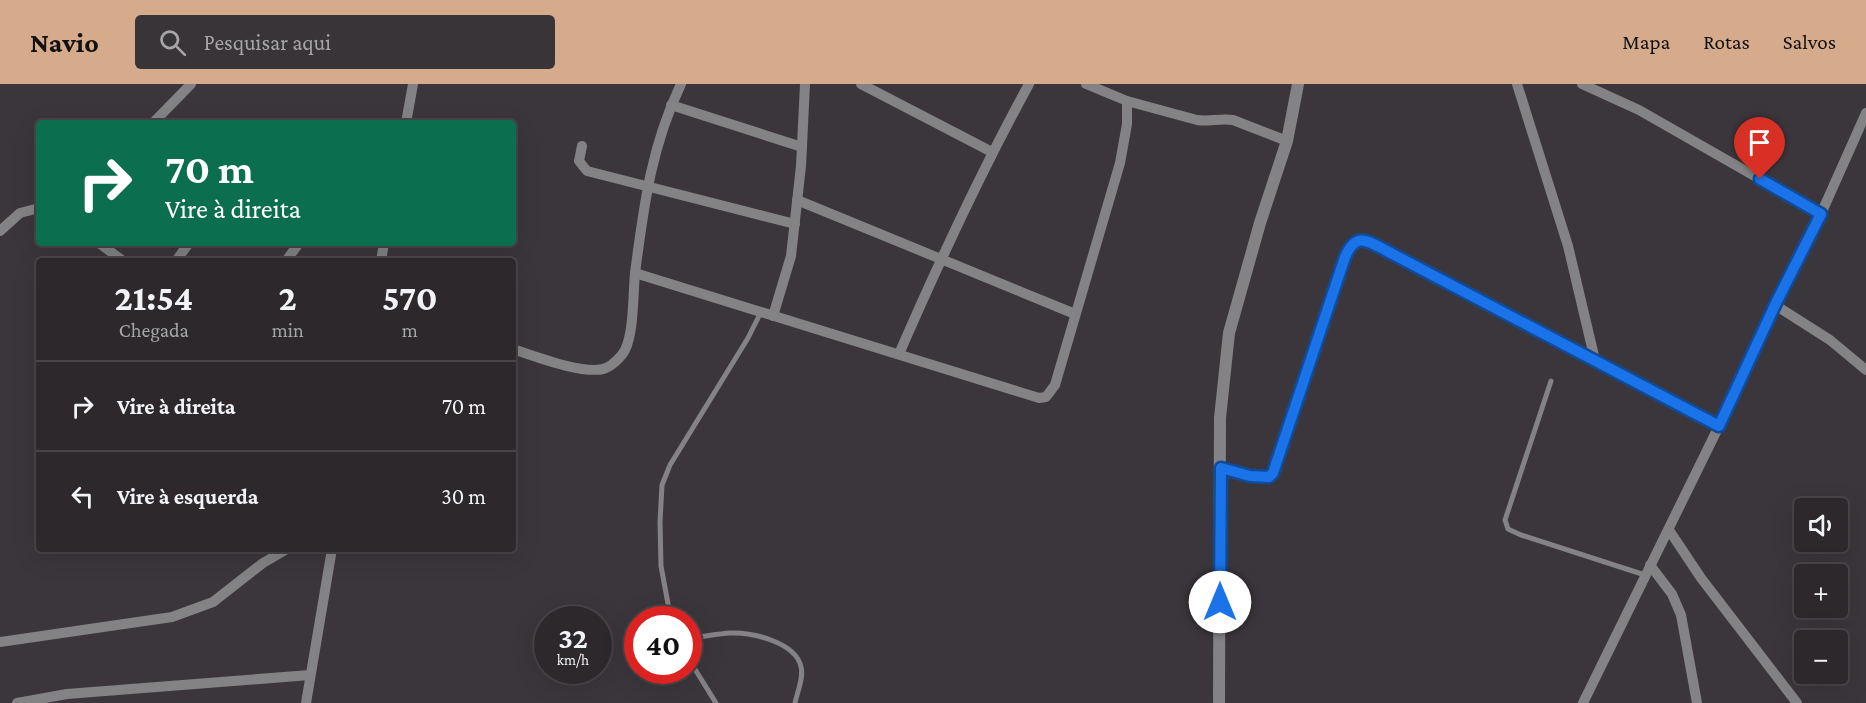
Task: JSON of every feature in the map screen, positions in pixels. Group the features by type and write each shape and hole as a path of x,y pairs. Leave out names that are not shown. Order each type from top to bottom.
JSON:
{"street":[{"path":"158,120 191,84"},
{"path":"407,120 413,84"},
{"path":"516,351 587,370 605,369 625,350 647,187 661,129 681,84"},
{"path":"773,316 791,256 802,147 805,84"},
{"path":"861,84 992,152"},
{"path":"900,354 992,152 1029,84"},
{"path":"1086,84 1127,101 1197,120 1233,120 1287,141"},
{"path":"1219,703 1220,418 1229,333 1260,223 1287,141 1298,84"},
{"path":"1517,84 1568,246 1595,360"},
{"path":"1582,84 1603,88 1821,214"},
{"path":"635,273 1039,398 1046,397 1055,385 1120,163 1127,124 1127,101"},
{"path":"671,105 802,147"},
{"path":"1583,703 1821,214 1866,113"},
{"path":"582,146 579,161 587,171 795,224"},
{"path":"797,200 1075,314"},
{"path":"0,231 20,213 36,208"},
{"path":"1221,468 1261,477 1269,477 1273,473 1345,257 1350,246 1356,241 1367,241 1719,426"},
{"path":"103,246 119,258"},
{"path":"1775,305 1830,340 1866,370"},
{"path":"1669,530 1701,578 1797,703"},
{"path":"0,642 172,617 213,602 263,563 282,552"},
{"path":"306,703 331,552"},
{"path":"1647,570 1672,594 1681,615 1697,703"},
{"path":"17,703 67,694 310,675"}],"lane":[{"path":"668,606 661,566 662,485 670,465 748,338 761,312"},
{"path":"1551,381 1505,520 1508,529 1521,535 1647,570"},
{"path":"702,636 732,633 771,639 788,649 802,667 795,703"},
{"path":"702,680 716,703"}],"route":[{"path":"1220,602 1221,468 1250,476 1269,477 1273,473 1345,257 1350,246 1356,241 1367,241 1460,288 1719,426 1775,305 1821,214 1760,179"}]}
